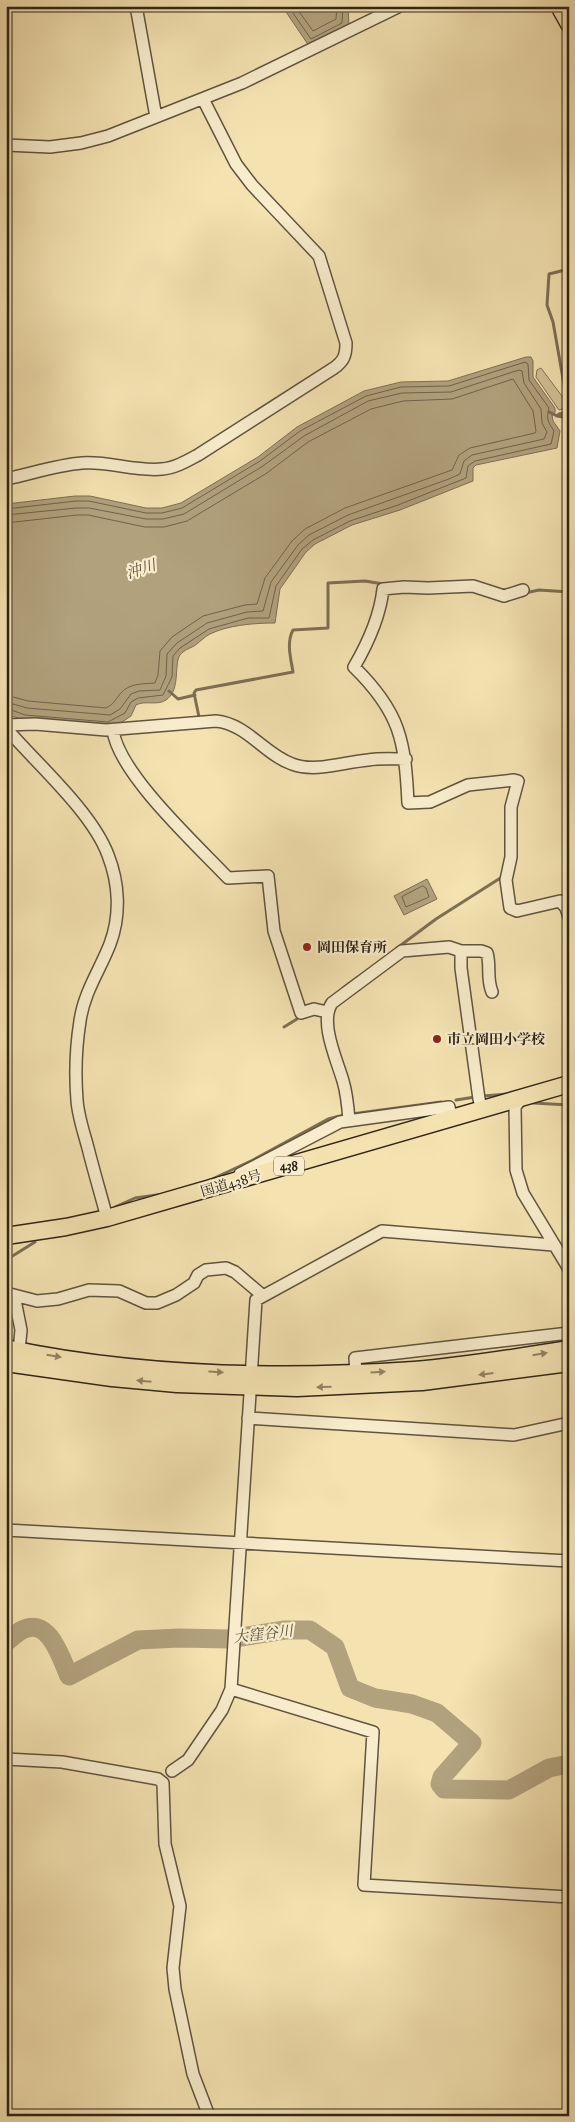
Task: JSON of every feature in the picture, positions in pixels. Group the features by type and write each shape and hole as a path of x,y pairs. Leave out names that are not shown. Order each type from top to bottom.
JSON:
{"highway":[{"path":"558,6 569,24"},
{"name":"国道438号","path":"6,1236 66,1227 107,1218 210,1190 569,1084"},
{"path":"6,1363 112,1378 177,1384 435,1367 569,1349"},
{"path":"13,1350 113,1365 336,1387 422,1382 569,1363"}],"street":[{"path":"136,6 156,118"},
{"path":"6,145 50,147 81,143 108,136 242,83 400,6"},
{"path":"6,479 55,467 82,463 115,464 148,469 163,469 178,465 198,455 334,368 341,363 346,354 346,343 319,256 252,185 236,164 203,99"},
{"path":"524,590 504,596 474,586 428,588 404,586 383,589 382,602 366,647 354,667 370,683 395,721 406,759 408,802 430,802 468,785 518,781 511,807 511,857 506,880 510,908 517,911 560,901 569,917"},
{"path":"6,727 35,724 113,730 192,722 223,722 248,735 284,761 300,767 310,768 368,760 406,759"},
{"path":"6,727 98,833 108,854 115,876 118,896 116,918 110,943 84,999 80,1021 77,1077 77,1102 82,1126 107,1218"},
{"path":"113,730 117,746 135,778 228,878 268,876 274,931 301,1013 314,1009 327,1012"},
{"path":"349,1116 344,1084 330,1037 327,1012 332,1003 402,951 449,947 461,951 481,950 486,953 488,980 492,992"},
{"path":"461,951 461,968 482,1110"},
{"path":"521,1099 515,1107 516,1170 523,1193 569,1269"},
{"path":"210,1190 349,1116 449,1107 452,1119"},
{"path":"172,1771 188,1760 222,1710 231,1689 256,1300 262,1295 382,1231 553,1245"},
{"path":"10,1294 37,1301 89,1290 119,1291 146,1303 157,1303 176,1296 194,1283 198,1275 206,1270 226,1268 234,1272 262,1295"},
{"path":"10,1294 21,1330 13,1350"},
{"path":"356,1373 355,1358 569,1333"},
{"path":"248,1418 514,1436 569,1423"},
{"path":"6,1530 569,1561"},
{"path":"231,1689 374,1732 364,1885 569,1897"},
{"path":"6,1759 62,1762 89,1766 158,1779 163,1783 165,1844 180,1906 174,1968 175,1989 193,2074 209,2116"}],"shaded area":[{"path":"541,368 567,403 563,409 559,410 536,377 537,370"}],"water":[{"path":"282,6 348,6 349,26 309,46"},
{"name":"沖川","path":"531,357 533,361 533,377 555,408 555,413 552,415 553,421 560,431 557,448 476,465 473,468 473,481 400,510 352,525 315,544 306,552 280,589 275,623 233,627 208,635 180,655 175,687 166,700 136,705 131,716 116,726 25,720 11,716 6,712 6,504 75,496 90,496 146,508 162,508 181,503 258,457 297,427 364,391 401,382 448,381"},
{"path":"427,879 437,899 404,915 394,896"}],"waterway":[{"path":"569,269 549,274 547,305 553,322 565,390 569,399"},
{"path":"549,412 557,416 569,412"},
{"path":"557,416 569,418"},
{"path":"199,717 194,693 196,690 293,672 289,646 293,630 328,628 328,583 365,581 383,584"},
{"path":"525,593 539,590 569,592"},
{"path":"169,691 178,699 195,695"},
{"path":"397,948 436,919 502,877"},
{"path":"343,988 358,977"},
{"path":"284,1027 297,1019"},
{"path":"484,1096 507,1094"},
{"path":"456,1100 475,1097"},
{"path":"208,1181 253,1160 328,1119 344,1115 441,1102"},
{"path":"533,1103 569,1105"},
{"path":"115,1207 135,1198 164,1194"},
{"path":"6,1260 35,1242"},
{"name":"大窪谷川","path":"6,1642 22,1630 31,1627 40,1629 53,1641 69,1676 138,1640 179,1638 229,1639 285,1630 310,1630 335,1647 350,1688 375,1698 412,1704 437,1713 472,1743 442,1777 440,1784 444,1789 509,1790 549,1768 569,1764"}],"place":[{"name":"岡田保育所","path":"307,947"},
{"name":"市立岡田小学校","path":"437,1039"}]}
